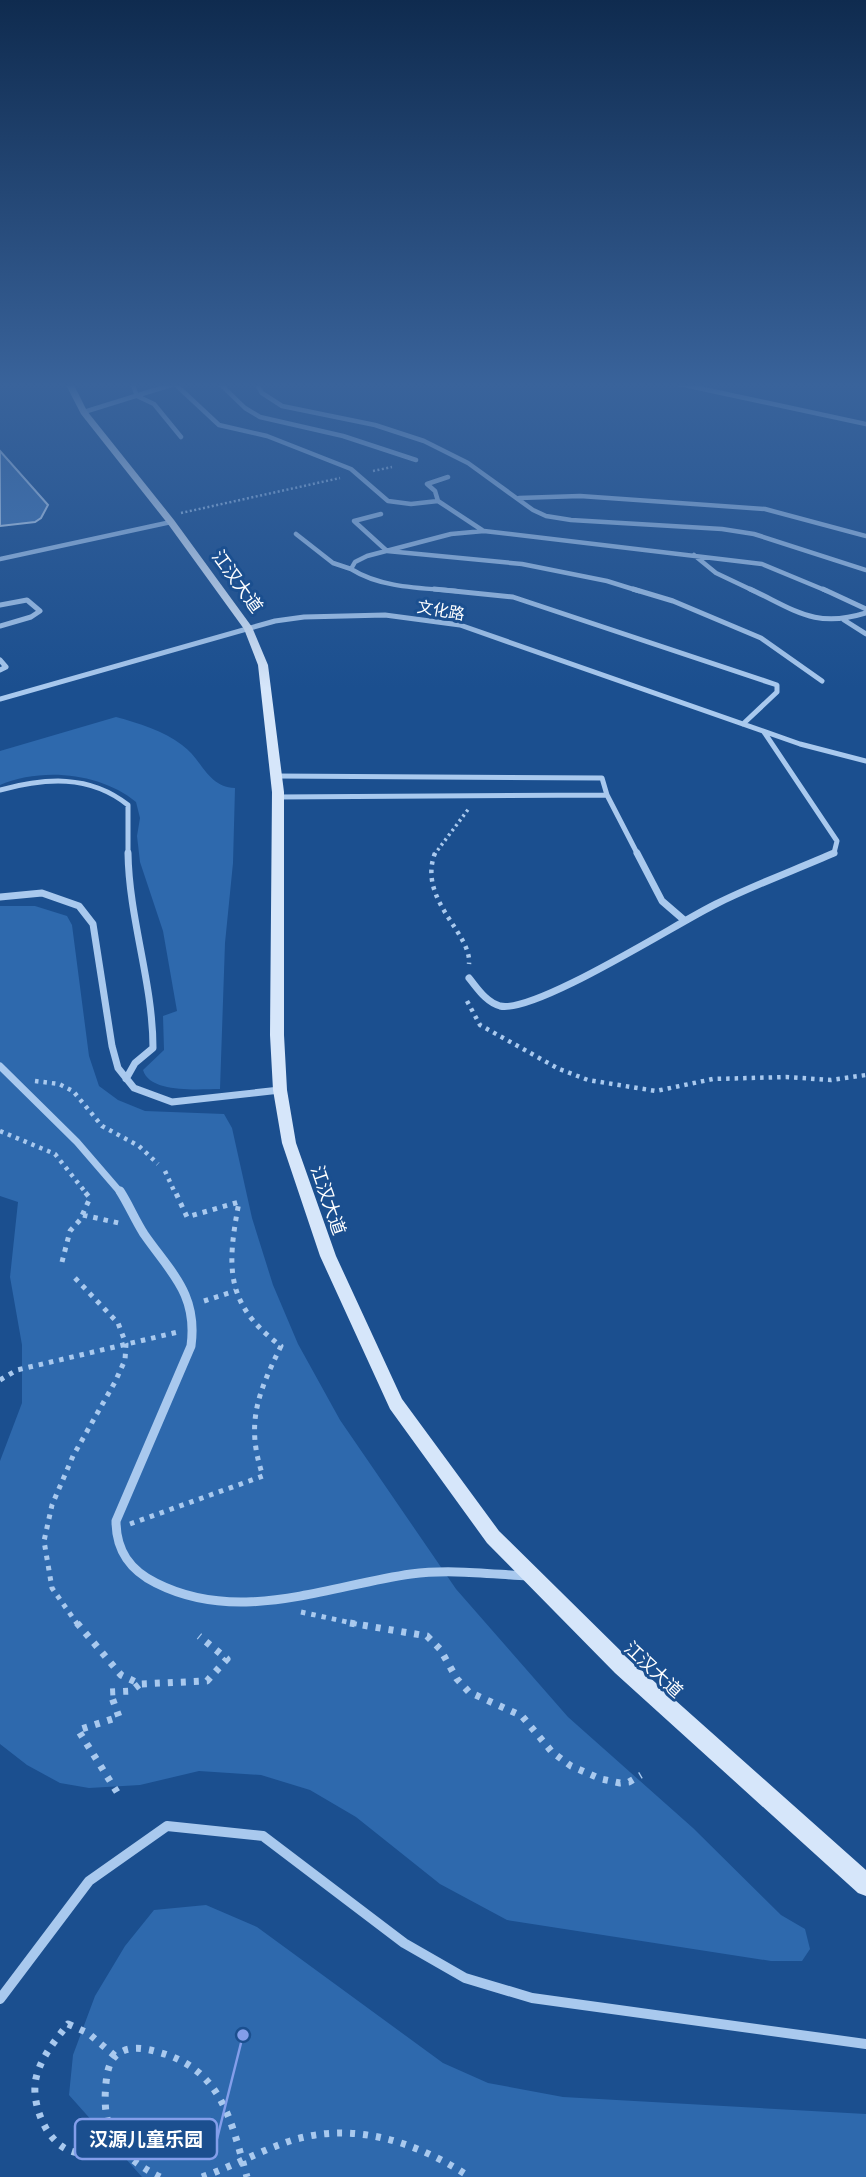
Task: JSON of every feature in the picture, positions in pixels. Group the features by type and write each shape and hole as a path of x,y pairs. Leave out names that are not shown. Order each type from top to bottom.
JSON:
{"main road":[{"name":"江汉大道","path":"142,485 249,629 263,665 278,797 277,1035 289,1143 328,1256 396,1404 493,1537 622,1666 866,1885"}],"street":[{"path":"370,485 388,501 421,504 438,501"},
{"path":"428,485 435,491 438,501 484,531"},
{"path":"501,485 546,516 571,520 722,529 754,534 866,570"},
{"path":"519,498 580,496 765,509 866,536"},
{"path":"381,514 354,521 387,551 522,564 607,581 660,597 761,638 822,681"},
{"path":"0,559 169,519"},
{"path":"351,569 355,562 387,551 451,534 484,531 762,564 796,576 866,611"},
{"path":"296,534 333,563 379,583 494,592 777,685 776,692 743,724"},
{"path":"694,554 716,573 817,620 844,620 866,611"},
{"path":"0,605 27,600 40,611 32,617 0,626"},
{"name":"文化路","path":"0,699 249,629 304,617 385,615 460,625 743,724 866,761"},
{"path":"844,620 866,634"},
{"path":"0,660 6,667 0,670"},
{"path":"469,978 485,998 501,1006 516,1005 549,994 717,903 834,853 837,841 831,828 764,731"},
{"path":"276,776 602,778 607,795 662,901 684,920"},
{"path":"0,790 37,782 64,780 89,783 118,795 128,805 126,851 129,890 154,1037 152,1048 135,1063 126,1079"},
{"path":"278,797 607,795"},
{"path":"0,897 42,893 79,906 93,925 112,1046 118,1068 134,1088 172,1102 281,1090"},
{"path":"0,1066 121,1192 146,1237 187,1294 193,1315 195,1329 191,1346 116,1521 118,1547 135,1571 162,1588 244,1603 278,1601 432,1572 532,1576"},
{"path":"0,1999 89,1881 167,1826 263,1836 404,1942 465,1978 532,1998 866,2043"}],"path":[{"path":"169,519 314,485"},
{"path":"479,796 432,856 430,870 434,887 457,936 470,953 467,1002 480,1026 559,1069 588,1080 656,1091 713,1079 786,1077 831,1080 866,1074"},
{"path":"28,1081 66,1087 102,1126 139,1146 158,1164"},
{"path":"0,1130 55,1154 90,1198 83,1215 70,1231 62,1262"},
{"path":"116,1529 263,1476 253,1453 254,1412 281,1346 250,1316 235,1290 230,1274 239,1202 187,1217 166,1171"},
{"path":"83,1215 127,1225"},
{"path":"204,1301 235,1290"},
{"path":"0,1380 17,1370 180,1331"},
{"path":"278,1601 295,1610 331,1620 427,1636 440,1646 469,1692 491,1705 523,1717 558,1758 575,1769 607,1780 626,1783 641,1776"},
{"path":"117,1793 78,1730 119,1717 110,1692 131,1691 140,1684"},
{"path":"111,2137 87,2153 71,2153 56,2142 40,2116 35,2086 42,2063 68,2024 96,2038 115,2056"},
{"path":"160,2177 141,2168 111,2137 104,2095 107,2072 115,2056 127,2049 170,2054 193,2069 215,2090 232,2120 247,2177"},
{"path":"202,2177 289,2141 321,2134 349,2134 401,2141 432,2153 470,2177"}],"shaded area":[{"path":"116,717 150,728 175,740 189,751 211,778 235,788 233,863 225,943 220,1089 165,1087 147,1078 143,1070 164,1050 163,1016 177,1011 163,931 140,862 137,836 140,818 136,802 106,785 71,776 34,776 0,785 0,751"},
{"path":"0,906 35,906 67,916 72,925 89,1056 99,1086 118,1100 145,1111 224,1114 232,1128 252,1218 273,1285 298,1344 340,1420 456,1589 568,1717 693,1828 781,1915 805,1929 810,1949 802,1961 771,1961 507,1920 440,1884 356,1817 310,1790 261,1775 199,1771 140,1785 89,1788 60,1783 27,1765 0,1744 0,1461 22,1403 22,1345 10,1277 18,1202 0,1196"},
{"path":"206,1905 257,1927 443,2063 488,2083 563,2097 866,2114 866,2177 142,2177 69,2095 73,2055 95,1996 125,1946 154,1910"}],"building":[{"path":"0,485 30,485 48,505 41,518 35,522 0,526"}],"place":[{"name":"汉源儿童乐园","path":"243,2035"}]}
